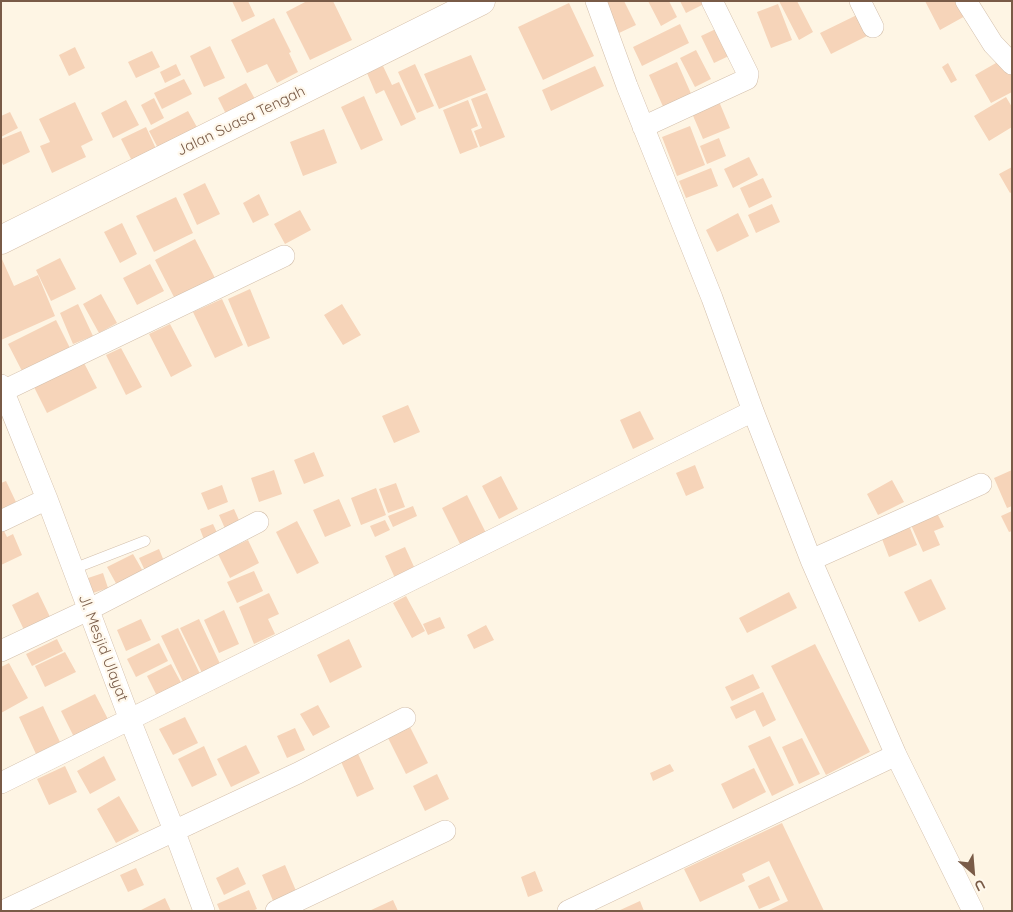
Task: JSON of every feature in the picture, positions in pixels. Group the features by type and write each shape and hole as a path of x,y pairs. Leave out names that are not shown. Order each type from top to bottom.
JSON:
{"street":[{"name":"Jalan Suasa Tengah","path":"1,240 481,1"},
{"path":"596,1 651,124 753,411 811,560 896,755 973,911"},
{"path":"651,124 747,79 748,74 712,1"},
{"path":"860,1 873,27"},
{"path":"966,1 993,44 1012,64"},
{"path":"2,389 284,256"},
{"name":"Jl. Mesjid Ulayat","path":"2,389 204,911"},
{"path":"1,783 753,411"},
{"path":"811,560 981,484"},
{"path":"1,521 46,499"},
{"path":"1,651 88,610 258,522"},
{"path":"3,911 298,773 405,718"},
{"path":"568,911 896,755"},
{"path":"276,911 445,831"}],"lane":[{"path":"73,569 145,541"}],"building":[{"path":"232,1 248,1 255,16 242,22"},
{"path":"307,1 333,1 352,40 310,60 286,12"},
{"path":"605,1 624,1 636,25 619,33"},
{"path":"648,1 669,1 677,17 661,26"},
{"path":"680,1 703,1 704,4 686,13"},
{"path":"779,1 797,1 813,32 799,40"},
{"path":"925,1 959,1 967,15 940,30"},
{"path":"569,3 594,56 543,80 518,27"},
{"path":"778,4 792,40 771,48 757,12"},
{"path":"861,13 871,34 831,54 820,33"},
{"path":"274,18 291,52 289,53 298,72 277,83 267,64 247,73 231,40"},
{"path":"680,24 689,43 642,66 633,47"},
{"path":"720,27 733,54 714,63 701,36"},
{"path":"210,46 225,78 204,87 190,56"},
{"path":"75,47 85,68 69,76 59,55"},
{"path":"696,50 711,79 695,87 680,58"},
{"path":"152,51 160,67 136,78 128,62"},
{"path":"471,55 486,90 439,109 424,74"},
{"path":"1003,59 1012,75 1012,92 991,103 975,75"},
{"path":"677,62 693,98 665,111 649,75"},
{"path":"948,63 957,80 951,83 942,67"},
{"path":"176,64 181,75 165,83 160,72"},
{"path":"415,64 434,106 417,113 398,72"},
{"path":"383,66 392,85 399,82 416,119 401,126 384,90 376,94 367,73"},
{"path":"595,66 604,86 551,111 542,90"},
{"path":"184,79 192,94 162,109 154,93"},
{"path":"246,83 255,99 226,114 218,98"},
{"path":"487,93 505,137 480,147 474,131 482,128 471,99"},
{"path":"364,96 383,140 361,150 341,107"},
{"path":"1006,97 1012,107 1012,127 989,141 974,116"},
{"path":"154,98 164,118 151,125 141,105"},
{"path":"718,99 730,128 703,139 691,111"},
{"path":"126,100 139,125 113,138 101,113"},
{"path":"468,100 478,126 471,129 478,147 460,154 443,110"},
{"path":"75,102 93,140 81,146 86,157 52,173 40,146 50,142 39,119"},
{"path":"188,111 198,129 159,150 149,131"},
{"path":"10,112 18,128 1,137 1,116"},
{"path":"690,126 705,165 677,176 662,137"},
{"path":"146,127 157,151 133,163 121,139"},
{"path":"324,129 337,163 303,176 290,142"},
{"path":"21,131 30,152 3,165 1,160 1,139"},
{"path":"719,138 726,156 707,164 700,146"},
{"path":"749,157 758,175 733,188 724,169"},
{"path":"1012,167 1012,192 1010,193 999,174"},
{"path":"711,168 718,186 686,198 679,181"},
{"path":"763,178 772,197 749,208 740,188"},
{"path":"205,183 220,214 197,225 183,194"},
{"path":"259,194 269,215 253,223 243,203"},
{"path":"176,197 193,233 154,252 136,216"},
{"path":"772,204 780,222 756,233 748,215"},
{"path":"300,210 311,230 285,244 274,224"},
{"path":"738,213 749,236 717,252 706,230"},
{"path":"122,223 137,254 120,263 104,232"},
{"path":"195,239 215,278 175,299 155,260"},
{"path":"1,257 14,286 38,275 55,316 1,340"},
{"path":"60,258 76,289 51,301 36,270"},
{"path":"150,264 164,291 137,305 123,278"},
{"path":"250,289 270,338 248,347 228,299"},
{"path":"101,294 117,323 99,333 83,304"},
{"path":"222,299 243,345 215,358 193,312"},
{"path":"78,304 93,336 73,344 60,313"},
{"path":"342,304 361,335 343,345 324,315"},
{"path":"56,320 71,350 23,373 8,344"},
{"path":"170,324 192,366 171,377 149,334"},
{"path":"121,348 142,387 126,395 106,355"},
{"path":"83,361 97,388 47,413 33,385"},
{"path":"408,405 420,432 394,443 382,416"},
{"path":"640,411 654,439 633,449 620,420"},
{"path":"314,452 324,476 304,484 294,460"},
{"path":"695,465 704,488 686,496 676,473"},
{"path":"274,470 282,494 259,502 251,478"},
{"path":"1012,470 1012,506 1007,508 994,478"},
{"path":"501,476 518,509 499,519 482,486"},
{"path":"892,480 904,502 878,515 867,494"},
{"path":"6,481 16,502 1,509 1,483"},
{"path":"396,483 405,507 388,513 379,489"},
{"path":"222,485 228,502 208,510 201,493"},
{"path":"376,488 386,515 361,525 351,498"},
{"path":"467,495 487,535 462,548 442,508"},
{"path":"339,499 351,526 325,537 313,510"},
{"path":"413,506 417,516 393,527 388,516"},
{"path":"234,509 242,527 227,533 219,515"},
{"path":"1012,511 1012,531 1009,532 1001,516"},
{"path":"937,513 944,527 934,531 940,545 923,552 911,525"},
{"path":"385,520 390,530 375,537 370,526"},
{"path":"297,521 319,563 297,574 276,532"},
{"path":"908,523 917,545 889,557 880,534"},
{"path":"213,524 220,539 206,545 200,529"},
{"path":"3,529 7,537 13,534 22,555 1,565 1,530"},
{"path":"248,540 259,563 230,578 218,554"},
{"path":"405,547 415,569 395,578 385,556"},
{"path":"159,549 166,566 147,575 139,558"},
{"path":"133,554 144,573 118,587 107,567"},
{"path":"254,571 263,591 237,603 227,582"},
{"path":"103,573 108,588 90,594 85,579"},
{"path":"931,579 946,609 919,622 904,592"},
{"path":"38,592 52,621 26,634 12,605"},
{"path":"789,592 797,608 747,633 739,618"},
{"path":"269,593 279,614 268,619 275,634 254,644 239,607"},
{"path":"406,596 425,631 412,638 393,603"},
{"path":"224,610 239,644 219,653 204,620"},
{"path":"440,617 445,628 428,635 423,624"},
{"path":"141,619 151,640 126,651 117,630"},
{"path":"199,619 222,668 204,677 180,628"},
{"path":"486,625 494,640 474,649 467,635"},
{"path":"178,628 201,676 184,684 161,636"},
{"path":"57,639 63,651 32,666 26,654"},
{"path":"349,639 362,667 330,683 317,655"},
{"path":"159,643 168,661 136,677 127,659"},
{"path":"815,644 870,752 826,775 771,666"},
{"path":"65,652 76,672 45,687 35,666"},
{"path":"9,663 28,698 1,713 1,667"},
{"path":"171,664 184,688 159,700 147,676"},
{"path":"753,674 760,688 732,701 725,687"},
{"path":"763,692 776,720 763,727 755,710 736,719 730,707"},
{"path":"95,694 110,723 76,741 61,711"},
{"path":"318,705 330,727 313,736 300,714"},
{"path":"43,706 60,742 36,754 19,717"},
{"path":"185,717 198,743 173,755 159,729"},
{"path":"410,727 428,763 406,774 388,738"},
{"path":"295,728 305,750 287,758 277,736"},
{"path":"770,736 794,785 772,796 748,746"},
{"path":"802,738 820,774 799,784 782,747"},
{"path":"246,745 260,773 231,787 217,759"},
{"path":"204,746 217,775 192,787 178,759"},
{"path":"355,747 374,789 357,797 338,755"},
{"path":"104,756 116,780 90,794 77,771"},
{"path":"670,764 674,771 653,781 650,773"},
{"path":"65,766 77,792 49,805 37,779"},
{"path":"754,768 766,792 733,809 721,784"},
{"path":"437,774 449,799 425,811 413,786"},
{"path":"119,796 139,831 116,843 97,809"},
{"path":"782,823 824,911 767,911 788,901 769,861 742,874 745,881 700,902 684,869"},
{"path":"285,865 297,893 274,903 262,875"},
{"path":"238,867 246,884 224,895 216,878"},
{"path":"136,868 144,885 128,892 120,875"},
{"path":"535,871 543,891 528,897 521,877"},
{"path":"769,876 780,900 759,909 748,886"},
{"path":"249,890 257,909 252,911 220,911 217,904"},
{"path":"165,898 171,911 139,911"},
{"path":"393,900 398,911 369,911"},
{"path":"640,901 644,911 618,911"}]}
